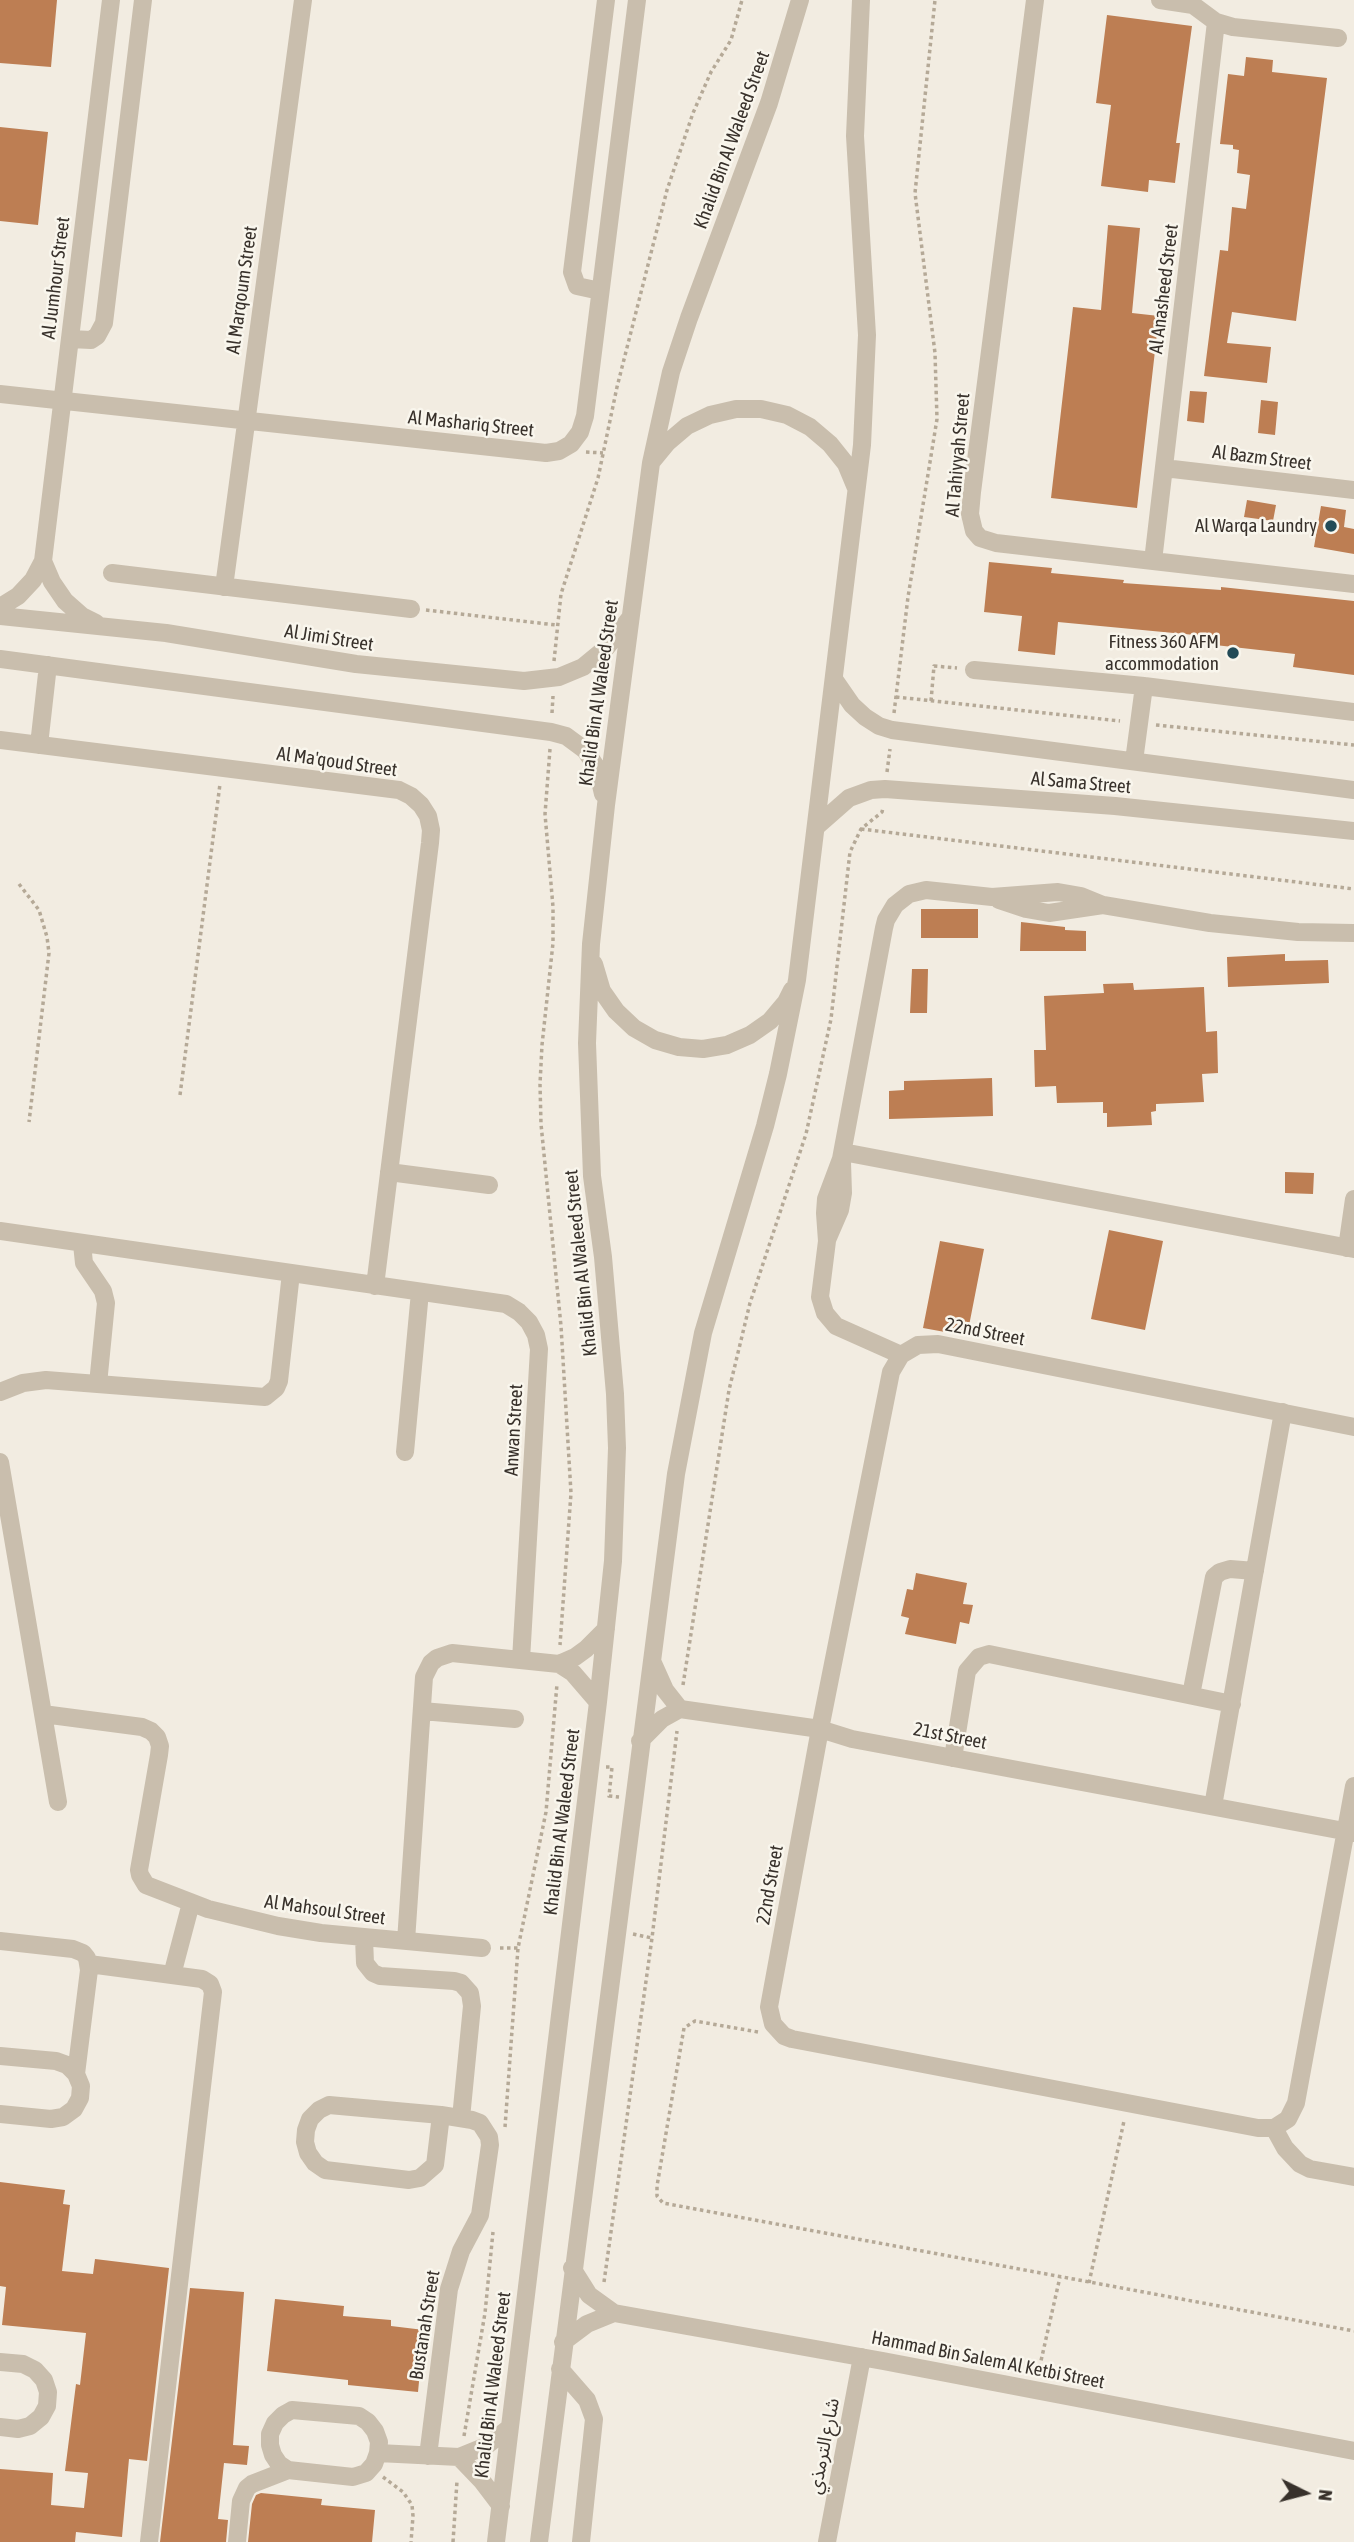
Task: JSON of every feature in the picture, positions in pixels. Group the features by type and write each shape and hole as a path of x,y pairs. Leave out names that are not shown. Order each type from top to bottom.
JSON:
{"street":[{"name":"Al Jumhour Street","path":"0,607 18,596 33,580 44,561 111,0"},
{"path":"70,339 91,340 97,336 104,323 143,0"},
{"name":"Al Marqoum Street","path":"224,587 303,0"},
{"path":"600,291 578,286 574,283 572,272 606,0"},
{"name":"Al Mashariq Street","path":"0,394 546,453 559,451 571,444 580,432 584,416 637,0"},
{"name":"Khalid Bin Al Waleed Street","path":"496,2542 614,1550 617,1448 611,1335 592,1163 587,1044 591,944 606,805 651,463 671,372 769,103 800,0"},
{"path":"539,2542 572,2268 676,1474 695,1370 714,1292 765,1126 797,981 862,445 867,334 855,136 861,0"},
{"name":"Al Tahiyyah Street","path":"1035,0 972,492 971,523 974,531 980,538 996,544 1354,583"},
{"path":"1160,0 1193,5 1216,22 1233,27 1338,38"},
{"name":"Al Anasheed Street","path":"1153,561 1216,22"},
{"path":"651,463 667,443 687,426 710,415 736,410 761,410 787,415 810,427 830,444 846,464 856,488"},
{"name":"Al Bazm Street","path":"1164,468 1354,490"},
{"path":"44,561 52,582 65,601 82,616 103,626"},
{"path":"112,573 411,608"},
{"name":"Al Jimi Street","path":"0,615 166,633 356,664 524,681 572,673 594,660 630,618"},
{"path":"0,659 551,732 566,736 585,750 597,768 606,805"},
{"path":"39,744 48,666"},
{"path":"974,670 1143,686 1354,712"},
{"name":"Al Sama Street","path":"834,679 852,705 865,717 892,730 1354,790"},
{"path":"1134,761 1143,686"},
{"name":"Al Ma'qoud Street","path":"0,740 399,790 421,805 428,816 430,844 375,1286"},
{"name":"Al Sama Street","path":"816,827 849,798 871,790 885,789 1115,806 1350,833"},
{"path":"901,1355 843,1330 829,1320 821,1305 821,1289 827,1241 826,1199 842,1156 884,928 890,912 909,894 926,890 992,897 1058,892 1081,896 1103,905 1254,928 1354,933"},
{"path":"591,944 598,979 616,1011 634,1028 655,1040 679,1047 703,1049 727,1045 750,1035 770,1021 786,1002 797,981"},
{"path":"842,1156 1351,1249 1354,1199"},
{"path":"389,1172 489,1185"},
{"name":"Anwan Street","path":"0,1231 506,1304 529,1322 539,1349 521,1660"},
{"path":"82,1244 84,1263 103,1292 106,1303 98,1384"},
{"path":"0,1392 23,1383 46,1380 257,1397 271,1393 279,1381 291,1273"},
{"path":"405,1452 419,1292"},
{"name":"22nd Street","path":"784,2036 773,2024 769,2007 820,1729 891,1372 901,1355 918,1345 938,1344 1354,1427"},
{"path":"1213,1806 1283,1412"},
{"path":"0,1462 58,1802"},
{"path":"1191,1695 1214,1577 1230,1569 1255,1571"},
{"path":"558,1664 580,1653 606,1629"},
{"name":"Al Mahsoul Street","path":"43,1714 142,1727 157,1737 159,1755 140,1875 146,1885 191,1903 278,1926 406,1941 424,1677 427,1670 437,1658 452,1653 558,1664"},
{"path":"953,1758 967,1671 979,1657 989,1654 1231,1704"},
{"path":"640,1741 654,1726 680,1709 665,1690 651,1659"},
{"path":"558,1664 573,1672 598,1702"},
{"name":"21st Street","path":"680,1709 820,1729 852,1739 1350,1832"},
{"path":"422,1711 515,1718"},
{"path":"784,2036 1258,2129 1275,2128 1288,2119 1296,2104 1350,1832 1354,1786"},
{"path":"172,1975 191,1903"},
{"path":"364,1938 365,1963 373,1973 380,1976 454,1981 461,1983 470,1993 472,2006 461,2118"},
{"path":"0,1941 73,1949 83,1953 89,1964 76,2074"},
{"path":"406,1941 482,1948"},
{"path":"89,1964 206,1981 214,1992 149,2542"},
{"path":"0,2056 56,2061 67,2065 76,2074 81,2086 80,2098 74,2109 63,2117 51,2119 0,2114"},
{"name":"Bustanah Street","path":"428,2456 449,2289 461,2251 480,2215 490,2145 486,2129 480,2123 461,2118 441,2115 330,2105 319,2110 310,2119 305,2142 315,2163 325,2170 409,2180 420,2178 435,2165 441,2115"},
{"path":"1275,2128 1284,2148 1300,2164 1310,2169 1354,2177"},
{"path":"563,2342 608,2309 579,2282 572,2268"},
{"name":"Hammad Bin Salem Al Ketbi Street","path":"608,2309 1354,2451"},
{"name":"شارع الترمذي","path":"827,2542 862,2357"},
{"path":"0,2362 23,2364 35,2370 44,2380 48,2392 47,2406 41,2417 30,2426 18,2429 0,2427"},
{"path":"560,2369 587,2400 594,2419 581,2542"},
{"path":"237,2542 241,2501 247,2488 288,2470 353,2477 366,2473 376,2459 379,2442 375,2431 359,2416 292,2410 275,2423 270,2445 279,2464 288,2470"},
{"path":"376,2459 458,2457 486,2446 509,2428"},
{"path":"458,2457 482,2481 501,2506"}],"path":[{"path":"505,2132 517,1958 525,1906 546,1812 570,1493 561,1326 542,1137 540,1084 553,943 553,907 545,814 556,625 568,567 598,478 667,190 693,113 711,72 731,40 742,0"},
{"path":"608,2309 680,1709 729,1390 750,1303 806,1134 831,1019 850,852 861,829 882,813 908,597 937,419 935,353 915,193 935,0"},
{"path":"411,608 556,625"},
{"path":"931,701 934,666 974,670"},
{"path":"180,1095 222,768"},
{"path":"861,829 1354,889"},
{"path":"19,884 38,910 47,937 48,953 29,1122"},
{"path":"590,1765 612,1767 609,1796 633,1799"},
{"path":"784,2036 695,2021 684,2028 657,2186 657,2196 663,2203 1354,2332"},
{"path":"1089,2283 1128,2104"},
{"path":"453,2542 458,2457 481,2346 493,2232"},
{"path":"1034,2390 1060,2277"},
{"path":"376,2459 380,2474 403,2492 412,2505 414,2516 411,2542"}],"building":[{"path":"0,0 57,0 51,67 0,63"},
{"path":"1107,15 1192,26 1176,143 1180,143 1175,183 1149,180 1148,192 1101,186 1111,105 1096,103"},
{"path":"1246,57 1273,60 1272,72 1327,78 1296,321 1232,312 1227,343 1271,347 1267,383 1204,376 1220,250 1228,251 1232,207 1246,209 1250,175 1237,173 1239,150 1233,149 1233,145 1220,144 1228,74 1244,76"},
{"path":"0,127 48,132 38,225 0,221"},
{"path":"1108,225 1140,228 1132,313 1159,316 1137,508 1051,498 1073,307 1101,310"},
{"path":"1190,391 1207,392 1204,423 1187,421"},
{"path":"1261,400 1278,402 1275,435 1258,433"},
{"path":"1247,500 1276,505 1273,521 1244,517"},
{"name":"Al Warqa Laundry","path":"1321,506 1346,510 1344,527 1354,529 1354,554 1314,547"},
{"path":"989,562 1052,568 1051,573 1124,580 1123,583 1221,590 1221,587 1354,601 1354,675 1293,667 1295,654 1215,645 1216,637 1058,622 1055,655 1018,651 1022,616 984,612"},
{"path":"921,909 978,909 978,938 921,938"},
{"path":"1021,922 1086,931 1086,951 1020,951"},
{"path":"1285,954 1285,961 1328,960 1329,983 1228,987 1227,957"},
{"path":"912,969 928,969 927,1013 910,1013"},
{"path":"1133,983 1134,990 1204,987 1206,1032 1217,1031 1218,1073 1202,1074 1204,1102 1156,1104 1156,1111 1151,1112 1152,1125 1107,1127 1107,1113 1103,1113 1103,1102 1057,1103 1056,1086 1035,1087 1034,1050 1046,1050 1044,996 1104,993 1103,984"},
{"path":"992,1078 993,1116 889,1119 889,1091 904,1090 904,1081"},
{"path":"1285,1172 1314,1173 1313,1194 1285,1193"},
{"path":"1109,1230 1163,1241 1145,1330 1091,1319"},
{"path":"940,1241 984,1249 967,1336 923,1328"},
{"path":"916,1573 967,1583 963,1604 973,1605 969,1624 960,1622 956,1644 905,1634 909,1618 901,1616 907,1589 913,1590"},
{"path":"0,2182 65,2190 63,2204 70,2205 62,2271 93,2274 95,2259 169,2268 147,2461 129,2459 122,2537 76,2532 75,2542 0,2542 0,2469 53,2473 51,2505 84,2508 88,2473 65,2471 76,2384 80,2385 86,2333 2,2325 6,2287 0,2286"},
{"path":"190,2288 244,2292 233,2445 249,2446 247,2465 224,2463 218,2519 228,2520 226,2542 160,2542"},
{"path":"275,2299 344,2306 343,2316 391,2320 391,2326 424,2330 418,2392 348,2385 348,2380 267,2371"},
{"path":"261,2493 322,2499 321,2505 375,2510 372,2542 248,2542 252,2504 256,2495"}],"place":[{"name":"Al Warqa Laundry","path":"1331,526"},
{"name":"Fitness 360 AFM accommodation","path":"1233,653"}]}
